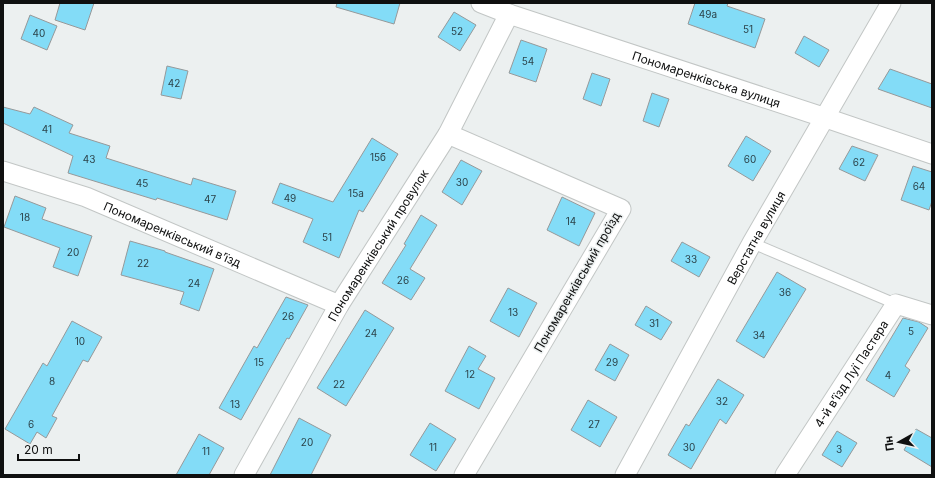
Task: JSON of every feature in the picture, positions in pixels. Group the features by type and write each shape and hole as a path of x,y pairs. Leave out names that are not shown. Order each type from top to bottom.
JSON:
{"street":[{"name":"Пономаренківська вулиця","path":"481,3 509,14 932,154"},
{"name":"Верстатна вулиця","path":"625,475 752,243 826,118 891,3"},
{"name":"Пономаренківський провулок","path":"244,475 339,306 448,134 509,14"},
{"name":"Пономаренківський проїзд","path":"448,134 621,209 464,475"},
{"name":"Пономаренківський в’їзд","path":"3,171 86,197 339,306"},
{"path":"896,304 932,315"},
{"name":"4-й в’їзд Луї Пастера","path":"784,475 896,304"}],"lane":[{"path":"752,243 896,304"}],"building":[{"path":"60,3 94,3 85,30 55,20"},
{"path":"337,3 400,3 394,24 336,7"},
{"path":"695,3 728,3 727,6 765,19 755,48 688,24"},
{"path":"454,12 476,25 460,51 438,37"},
{"path":"30,15 57,26 47,50 21,39"},
{"path":"804,36 829,50 819,67 795,53"},
{"path":"521,40 547,49 536,82 509,73"},
{"path":"167,66 188,71 181,99 161,95"},
{"path":"890,69 932,84 932,108 878,89"},
{"path":"592,73 610,79 601,106 583,99"},
{"path":"652,93 669,99 659,127 643,121"},
{"path":"3,107 30,114 34,107 73,125 69,133 110,146 106,158 191,185 193,178 236,191 227,220 157,198 156,200 68,173 73,156 3,123"},
{"path":"746,136 771,151 753,181 728,166"},
{"path":"372,138 398,154 363,212 359,210 339,258 303,242 313,219 272,203 280,183 333,202"},
{"path":"852,146 878,155 865,181 839,169"},
{"path":"461,160 482,171 462,205 442,192"},
{"path":"913,166 932,172 932,201 929,210 901,200"},
{"path":"15,196 46,208 42,219 92,236 78,276 53,267 60,248 4,227"},
{"path":"562,197 595,213 579,246 547,230"},
{"path":"421,215 437,225 410,269 425,278 411,300 382,283 406,245 404,244"},
{"path":"130,241 165,251 214,269 199,311 180,304 184,292 121,275"},
{"path":"682,242 710,257 699,277 671,261"},
{"path":"777,272 806,289 764,358 736,341"},
{"path":"508,288 537,303 519,337 490,321"},
{"path":"286,297 308,305 289,339 287,338 241,420 219,408 254,346 257,348"},
{"path":"646,306 672,322 661,340 635,325"},
{"path":"365,310 394,328 346,406 317,388"},
{"path":"903,318 919,322 928,328 905,366 910,370 894,397 866,380"},
{"path":"72,321 102,337 88,362 83,360 52,416 57,418 46,438 37,432 30,444 5,429 43,363 47,366"},
{"path":"610,344 629,355 615,381 595,370"},
{"path":"469,346 486,356 478,369 495,378 479,409 445,391"},
{"path":"718,379 744,395 726,424 720,419 691,469 668,455 686,424 689,426"},
{"path":"588,400 617,417 600,447 571,430"},
{"path":"299,418 331,435 311,475 270,475"},
{"path":"430,423 456,439 436,471 410,455"},
{"path":"916,429 932,438 932,467 904,450"},
{"path":"837,431 857,443 842,467 822,455"},
{"path":"199,434 224,448 209,475 176,475"}]}
